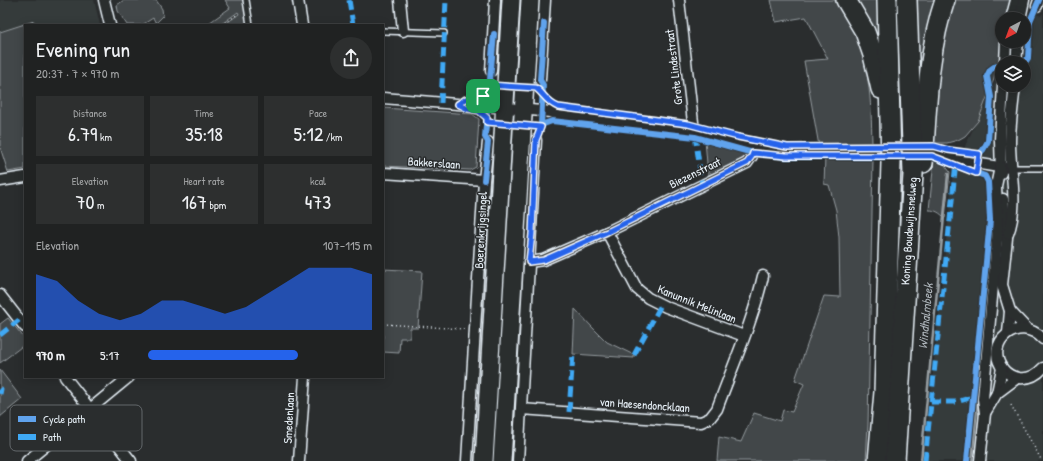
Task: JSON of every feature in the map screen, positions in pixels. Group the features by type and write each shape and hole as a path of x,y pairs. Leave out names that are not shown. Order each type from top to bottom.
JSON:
{"highway":[{"name":"Boerenkrijgsingel","path":"480,461 511,0"},
{"path":"502,461 530,0"},
{"path":"846,0 865,32 873,55 880,85 883,144 891,162"},
{"name":"Koning Boudewijnsnelweg","path":"878,461 884,392 891,162 886,0"},
{"name":"Koning Boudewijnsnelweg","path":"895,461 908,232 913,174 907,0"},
{"path":"908,232 917,217 922,175 930,69 934,38 944,1"}],"street":[{"path":"298,0 302,24"},
{"path":"400,0 403,31"},
{"path":"491,71 495,0"},
{"path":"540,80 545,0"},
{"name":"Grote Lindestraat","path":"679,0 694,132"},
{"path":"1013,12 1016,0"},
{"path":"1021,12 1024,0"},
{"path":"107,1 110,24"},
{"path":"527,42 544,23"},
{"path":"1003,92 1000,167 1007,238 1002,285 1010,311 1008,333"},
{"path":"1007,238 1012,224 1014,206 1010,142 1014,92"},
{"path":"384,98 523,109 694,132 754,146 791,151 874,151"},
{"path":"518,461 529,262 532,234 536,140"},
{"name":"Boerenkrijgsingel","path":"480,461 475,330 484,180 488,142"},
{"name":"Biezenstraat","path":"529,262 544,260 607,232 747,163 752,156 754,146"},
{"path":"933,152 956,160 1011,168"},
{"path":"980,461 985,413 983,399 998,229 996,186 1000,167"},
{"name":"Bakkerslaan","path":"384,173 484,180"},
{"path":"0,181 24,177"},
{"path":"517,210 532,234"},
{"name":"Kanunnik Melinlaan","path":"607,232 637,289 648,298 666,307 744,336"},
{"name":"van Haesendoncklaan","path":"521,409 701,422 710,418 717,409 758,296 763,276"},
{"path":"0,295 24,326"},
{"path":"1010,311 1026,329 1038,334 1043,339"},
{"path":"1026,329 1014,330 1002,339 997,353 1002,368 1011,376 1017,378 1032,377 1043,368"},
{"path":"985,413 997,393 1002,368"},
{"path":"65,378 86,405"},
{"path":"96,405 128,378"},
{"name":"Smedenlaan","path":"300,461 304,378"},
{"path":"997,393 1017,378"},
{"path":"27,461 39,451"},
{"path":"123,451 131,461"}],"lane":[{"path":"246,0 250,24"},
{"path":"384,31 444,33"},
{"path":"1011,168 1043,168"}],"path":[{"path":"223,24 238,14"},
{"path":"384,324 475,330"},
{"path":"1011,405 1042,461"}],"shaded area":[{"path":"0,0 94,0 100,24 35,24 34,22 0,32"},
{"path":"124,0 156,0 162,9 163,16 156,23 153,18 144,24 126,24 118,11 117,5"},
{"path":"225,0 244,0 248,24 225,24 239,14 238,12 221,24 207,24 230,8"},
{"path":"771,0 834,0 846,15 856,36 865,66 870,96 872,144 819,146 804,61 828,59 806,17 776,22"},
{"path":"851,0 877,0 879,41 874,42"},
{"path":"917,0 935,0 919,107"},
{"path":"953,0 1012,0 1009,12 995,12 995,48 1002,48 1002,51 1001,56 995,56 995,76 978,121 965,136 958,140 947,143 934,143 941,55"},
{"path":"1043,13 1043,461 924,461 953,172 995,82 995,92 1031,92 1031,56 1029,56 1030,48 1031,48 1031,24 1036,14 1041,16"},
{"path":"34,21 35,24 25,24"},
{"path":"24,24 24,169 8,172 0,147 0,32"},
{"path":"384,108 472,114 479,119 476,167 470,170 384,166"},
{"path":"705,140 747,150 745,161 708,175"},
{"path":"825,157 873,159 866,461 717,461 719,437 741,442 754,413 780,421 783,410 792,412 804,384 795,380 824,296 840,297 839,237 836,210 829,185 824,184"},
{"path":"934,160 942,161 950,172 945,218 938,212 929,210"},
{"path":"384,269 422,271 418,328 410,328 410,338 400,338 399,353 384,352"},
{"path":"575,309 607,342 634,355 634,358 573,354"},
{"path":"8,318 24,338 24,345 0,363 0,324"},
{"path":"0,370 22,399 15,405 10,405 10,409 0,417"}],"waterway":[{"name":"Windhalmbeek","path":"921,461 948,174"},
{"path":"972,461 983,342"}],"marked path":[{"path":"349,0 353,24"},
{"path":"441,103 446,0"},
{"path":"695,135 702,184"},
{"path":"925,461 956,162"},
{"path":"634,355 661,305"},
{"path":"0,335 19,320"},
{"path":"569,412 573,354"},
{"path":"0,388 0,394"},
{"path":"931,402 956,402 973,397"}],"cycle path":[{"path":"1028,56 1030,21 1039,0"},
{"path":"534,191 536,140 541,125 543,85 540,80 544,23"},
{"path":"484,180 488,142 485,137 494,34"},
{"path":"976,173 979,154 988,141 991,97 987,76 990,70 995,67"},
{"path":"489,85 537,88 548,101 558,107 688,124 738,137 787,147 934,146 948,150 979,154"},
{"path":"487,118 479,111 468,109 458,104 466,99 483,96 488,90"},
{"path":"541,125 552,121 695,137 753,153 786,157 932,157 985,176 988,182 990,220 967,461"},
{"path":"487,122 541,127"}],"route":[{"path":"489,85 536,88 551,104 558,107 688,124 738,137 787,147 934,146 948,150 979,154 978,164 976,173 932,156 786,156 753,153 747,163 607,232 544,260 529,262 532,234 536,140 541,127 487,122 487,118 479,111 468,109 458,104 466,99 483,96 488,90 489,85"}]}
